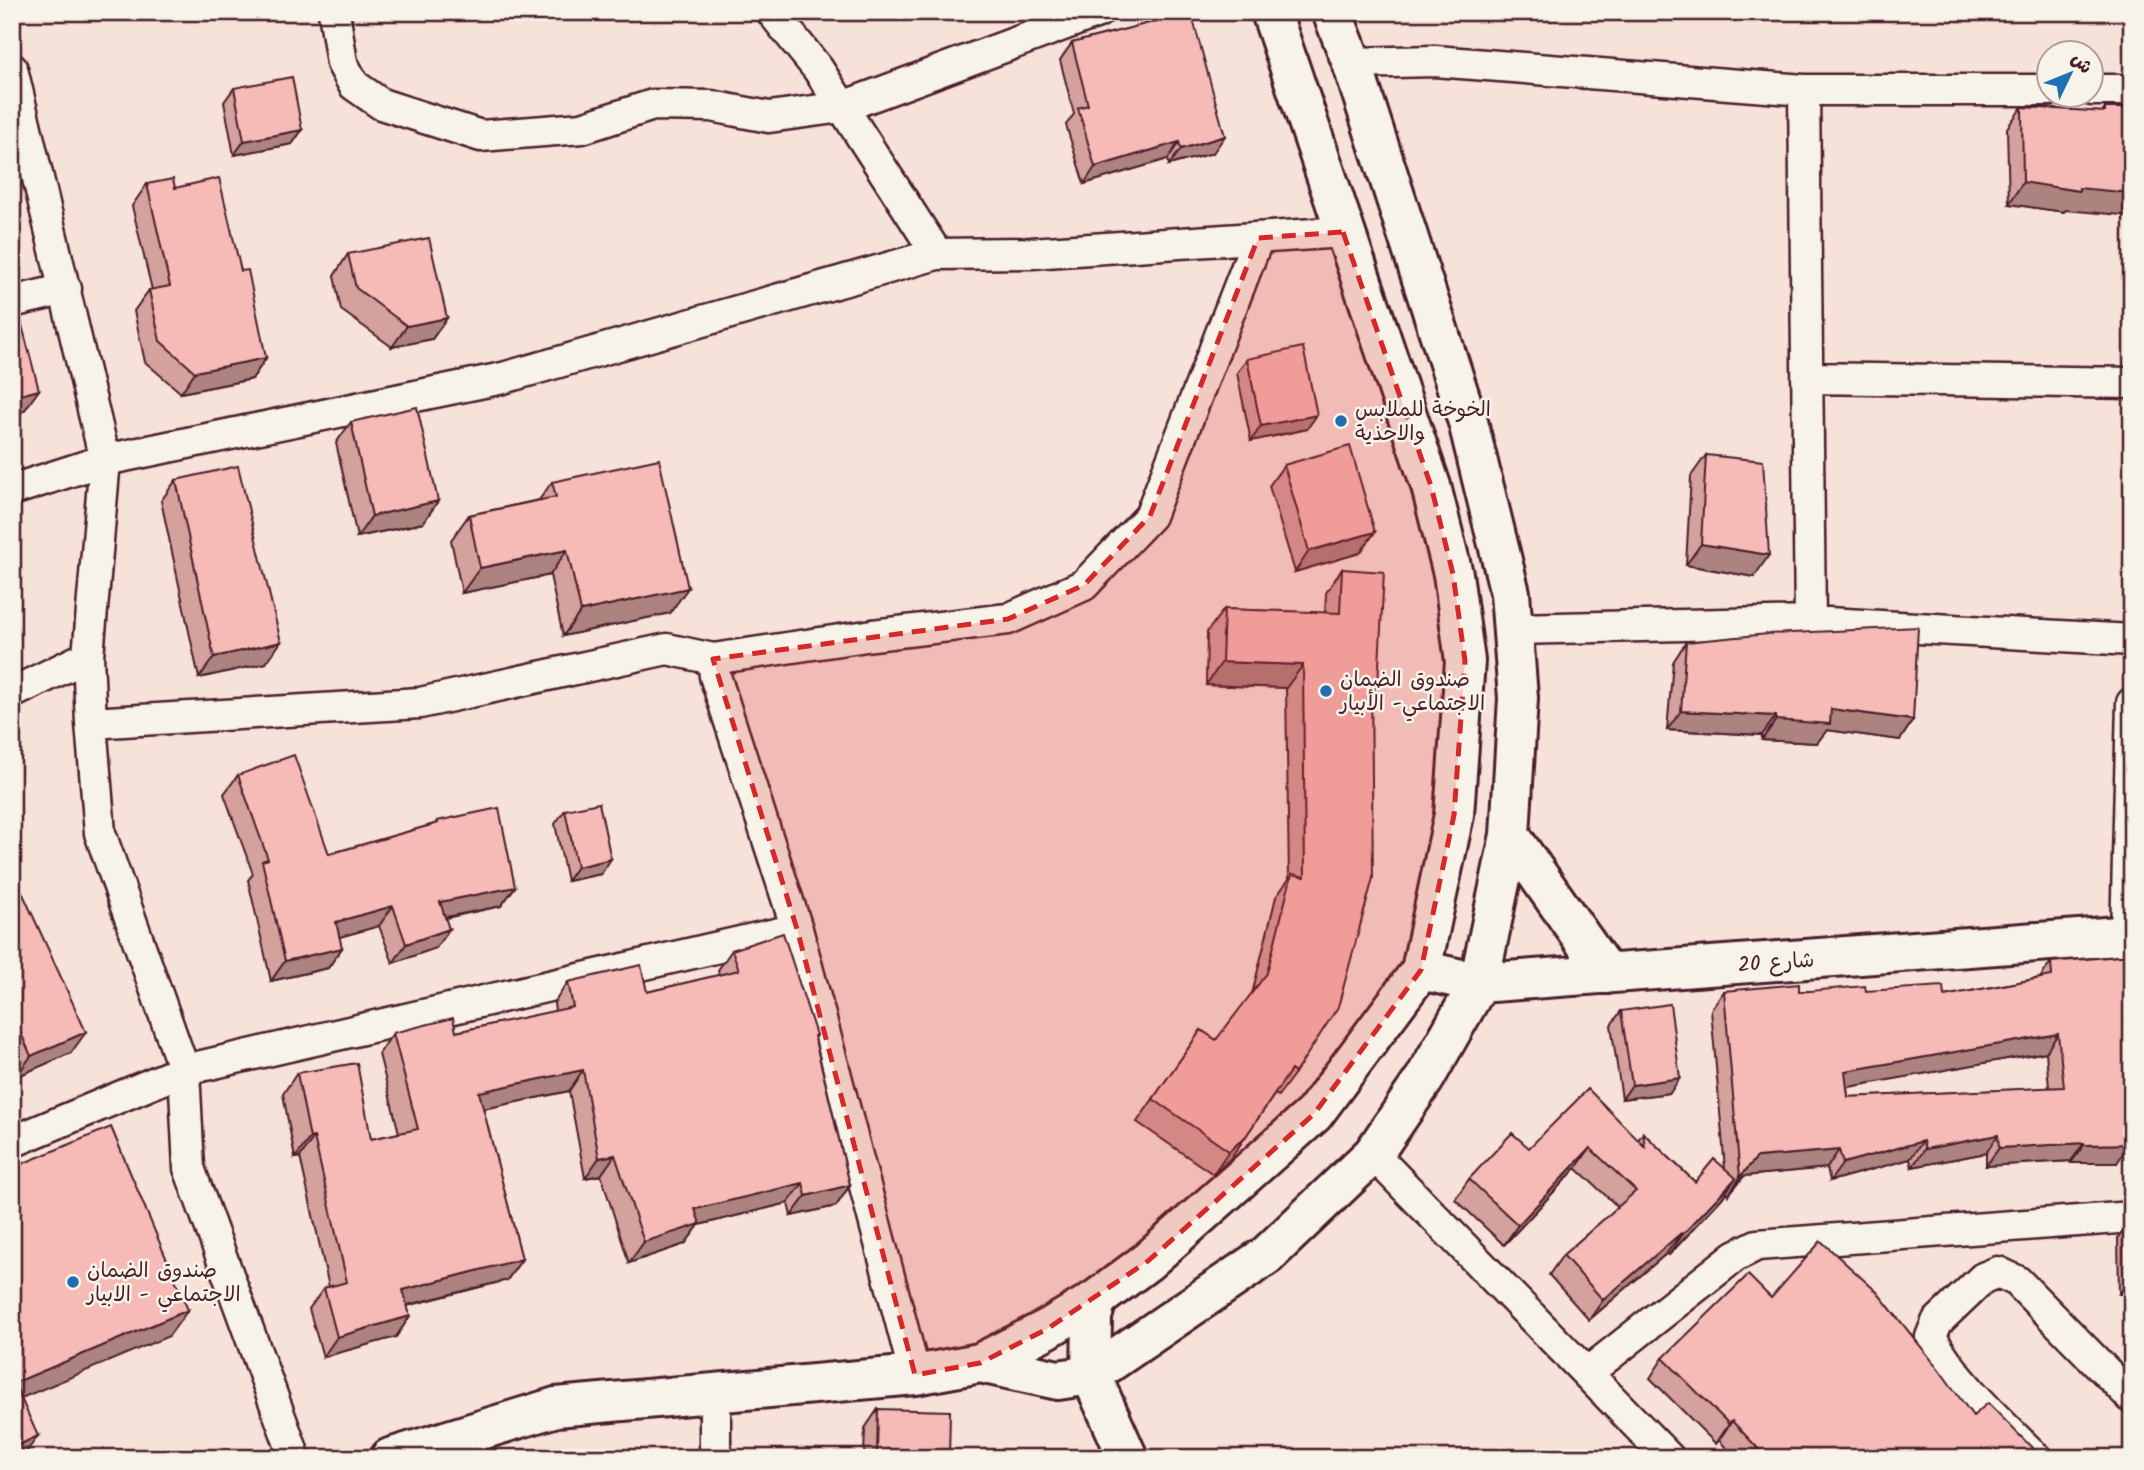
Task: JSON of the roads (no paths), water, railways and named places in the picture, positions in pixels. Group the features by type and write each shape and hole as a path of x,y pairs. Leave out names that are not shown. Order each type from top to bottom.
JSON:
{"street":[{"path":"334,12 342,63 354,85 382,104 481,136 583,128 653,105 712,106 769,117 842,107 1098,12"},
{"path":"772,12 818,69 937,254"},
{"path":"390,1458 556,1408 915,1375 980,1363 1047,1329 1097,1299 1149,1261 1314,1114 1421,970 1454,815 1465,661 1453,574 1431,486 1270,12"},
{"path":"980,1363 1058,1380 1091,1375 1267,1255 1373,1154 1425,1078 1479,984 1510,835 1518,698 1510,593 1468,422 1352,63 1332,12"},
{"path":"1352,63 1435,61 1804,90 2036,90"},
{"path":"12,69 105,460 88,656 100,833 184,1070 189,1168 295,1458"},
{"path":"1804,90 1810,622"},
{"path":"2106,90 2132,90"},
{"path":"12,490 105,460 503,378 937,254 1031,253 1343,232"},
{"path":"91,723 420,703 667,649 713,659 873,635 1008,619 1084,585 1150,516 1258,238"},
{"path":"12,302 66,289"},
{"path":"1807,378 2132,383"},
{"path":"1514,629 1810,622 2132,640"},
{"path":"12,693 88,656"},
{"path":"713,659 715,676 797,929 915,1375"},
{"path":"2129,935 2132,702"},
{"path":"1510,835 1607,974"},
{"path":"12,1142 184,1070 797,929"},
{"name":"شارع 20","path":"1421,970 1479,984 2129,935"},
{"path":"1373,1154 1669,1458"},
{"path":"1587,1373 1735,1255 1757,1245 2132,1217"},
{"path":"2036,1458 1962,1383 1931,1337 1937,1322 1983,1278 1998,1272 2017,1281 2132,1398"},
{"path":"1097,1299 1091,1317 1091,1375 1128,1458"},
{"path":"715,1392 715,1458"}],"place":[{"name":"الخوخة للملابس والاحذية","path":"1341,421"},
{"name":"صندوق الضمان الاجتماعي- الأبيار","path":"1326,691"},
{"name":"صندوق الضمان الاجتماعي - الابيار","path":"73,1282"}]}
